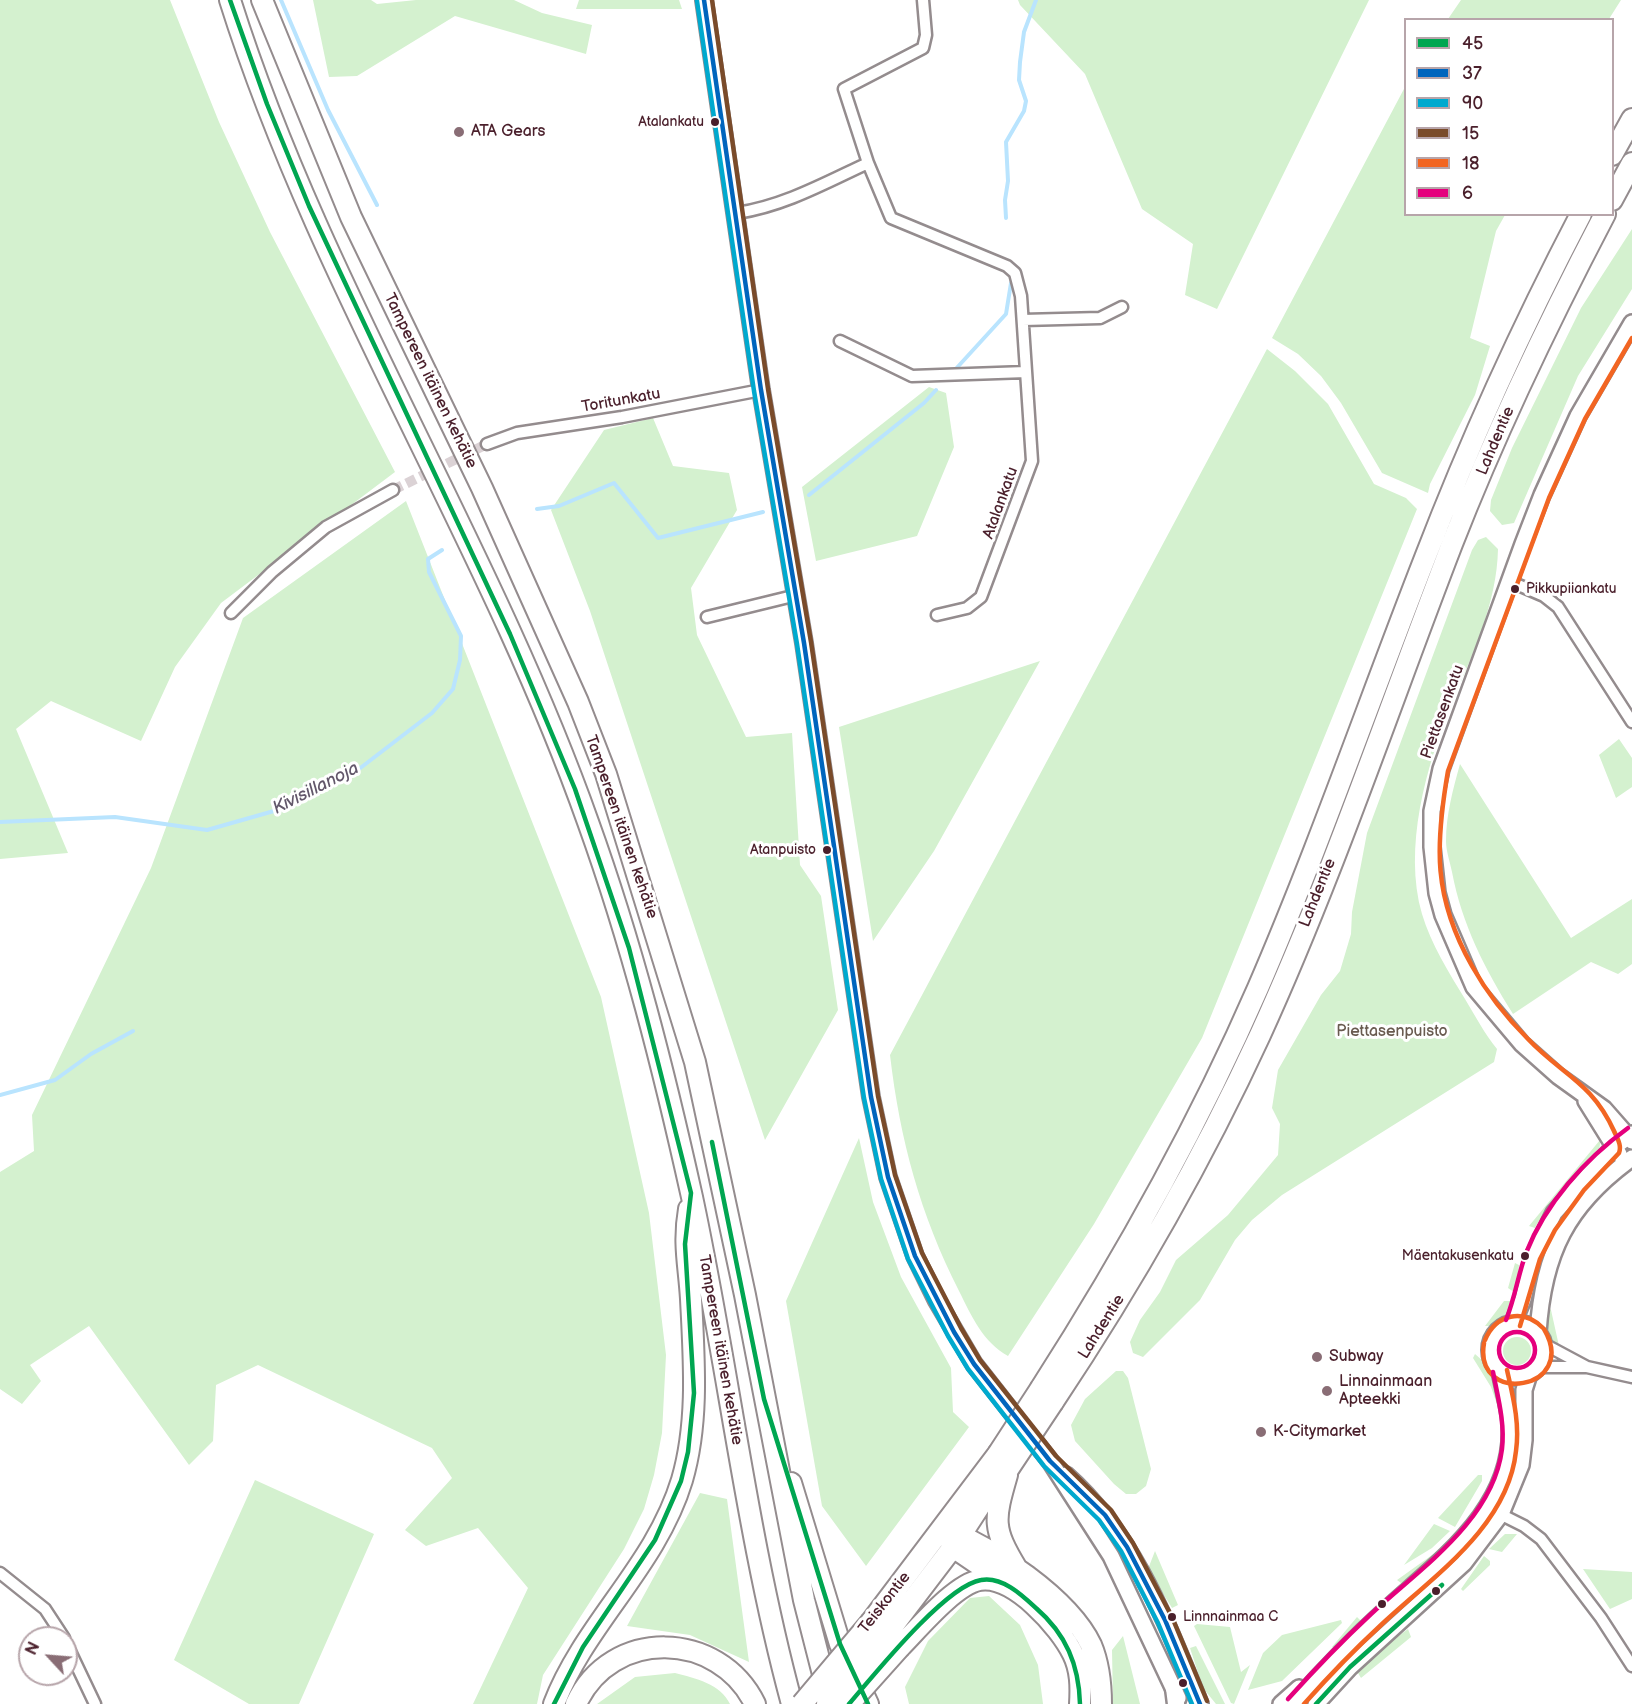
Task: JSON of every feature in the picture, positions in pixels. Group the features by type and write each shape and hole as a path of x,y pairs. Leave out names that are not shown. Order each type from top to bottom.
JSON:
{"highway":[{"name":"Tampereen itäinen kehätie","path":"230,0 241,36 296,176 493,594 588,821 639,981 692,1198 742,1469 792,1704"},
{"name":"Tampereen itäinen kehätie","path":"262,0 351,217 482,488 549,635 606,774 695,1062 804,1600 829,1704"},
{"path":"1614,151 1632,119"},
{"path":"1614,196 1632,163"},
{"name":"Lahdentie","path":"953,1537 992,1486 1003,1461 1047,1395 1164,1185 1224,1062 1258,988 1331,810 1422,564 1465,460 1528,322 1580,216"},
{"name":"Lahdentie","path":"1047,1395 1099,1334 1202,1152 1260,1035 1321,887 1474,491 1527,372 1604,216"},
{"path":"554,1704 587,1644 662,1530 682,1479 693,1420 690,1297 684,1237 692,1198"},
{"path":"764,1399 840,1644 868,1704"},
{"path":"1003,1461 996,1510 997,1528 1013,1578 1060,1632 1074,1656 1081,1681 1080,1704"},
{"path":"953,1537 1065,1610 1090,1644 1101,1681 1101,1704"},
{"name":"Teiskontie","path":"829,1704 893,1641 953,1537"},
{"name":"Teiskontie","path":"802,1704 872,1622 953,1537"},
{"path":"849,1704 893,1641 966,1585 982,1580 1013,1578"},
{"path":"576,1704 591,1681 607,1665 627,1653 668,1646 694,1651 731,1673 755,1704"}],"main road":[{"path":"704,0 737,213 761,390 796,595 871,1097 888,1178 915,1256 954,1332 974,1364 1050,1461 1111,1556 1175,1696 1181,1704"},
{"name":"Piettasenkatu","path":"1631,1137 1604,1109 1522,1044 1474,987 1443,915 1433,871 1432,811 1442,769 1509,581 1557,462 1578,416 1632,323"},
{"name":"Piettasenkatu","path":"1581,1093 1606,1130 1613,1148 1629,1160"},
{"path":"1513,1323 1523,1299 1527,1274 1533,1257 1554,1213 1613,1148 1631,1137"},
{"path":"1318,1704 1343,1674 1442,1585 1480,1545 1502,1514 1521,1465 1524,1440 1524,1390 1544,1352 1541,1338 1543,1288 1555,1245 1570,1216 1597,1186 1629,1160"},
{"path":"1294,1704 1323,1671 1467,1536 1486,1508 1503,1470 1509,1448 1510,1421 1500,1371 1492,1361 1490,1347 1497,1332 1513,1323 1522,1323 1541,1338"},
{"path":"1500,1371 1514,1377 1534,1371"},
{"path":"1050,1461 1105,1515 1127,1547 1165,1620 1200,1704"},
{"path":"1184,1667 1209,1704"},
{"path":"1281,1704 1323,1671"}],"street":[{"path":"737,213 767,208 792,199 868,162 844,89 923,48 926,35 923,0"},
{"name":"Atalankatu","path":"868,162 891,218 1007,266 1015,273 1023,320 1032,460 1027,478 981,597 967,608 937,615"},
{"path":"1023,320 1100,318 1122,307"},
{"path":"840,341 912,376 1026,372"},
{"name":"Toritunkatu","path":"487,444 517,433 622,417 761,390"},
{"path":"231,613 272,572 326,527 393,490"},
{"path":"1509,581 1544,596 1558,608 1632,722"},
{"path":"706,617 796,595"},
{"path":"1541,1338 1587,1367"},
{"path":"1534,1371 1587,1367 1632,1377"},
{"path":"1486,1508 1524,1526 1540,1539 1600,1618 1632,1666"},
{"path":"0,1573 45,1609 56,1626"},
{"path":"78,1668 95,1704"}],"green space":[{"path":"0,0 170,0 219,122 270,232 395,472 221,603 175,667 141,741 51,701 16,729 68,853 0,859"},
{"path":"313,0 371,0 377,4 416,0 514,0 542,13 592,25 586,54 455,16 357,76 329,77"},
{"path":"579,0 679,0 682,9 576,9"},
{"path":"1018,0 1369,0 1217,309 1185,295 1193,244 1142,209 1085,74 1020,5"},
{"path":"1461,0 1621,0 1610,18 1449,18"},
{"path":"1404,89 1404,216 1504,216 1496,231 1470,338 1490,346 1475,395 1430,484 1428,493 1382,473 1341,403 1321,376 1298,354 1272,338"},
{"path":"1632,229 1632,289 1578,376 1514,523 1502,525 1490,511 1491,500 1512,448 1581,308"},
{"path":"1267,349 1295,371 1328,404 1374,484 1406,498 1417,509 1202,1038 1094,1224 1008,1356 992,1344 974,1319 933,1234 906,1147 890,1055"},
{"path":"929,387 946,393 954,447 917,536 816,561 802,487"},
{"path":"653,418 673,466 729,473 737,510 691,588 697,635 746,737 792,733 800,865 821,896 838,1010 765,1140 590,611 551,510 604,430"},
{"path":"406,501 601,997 649,1213 666,1355 662,1433 654,1475 644,1509 624,1549 543,1675 537,1704 473,1704 528,1588 478,1528 426,1546 405,1530 452,1478 432,1448 258,1365 216,1385 213,1441 189,1465 89,1326 30,1365 41,1381 22,1404 0,1389 0,1172 34,1151 32,1115 151,868 243,618"},
{"name":"Piettasenpuisto","path":"1486,537 1498,549 1493,589 1482,629 1433,755 1420,808 1415,862 1417,889 1426,925 1447,969 1497,1049 1494,1062 1282,1195 1252,1220 1235,1240 1200,1300 1143,1357 1133,1353 1130,1342 1140,1320 1160,1292 1176,1260 1228,1215 1278,1155 1280,1124 1272,1108 1278,1070 1321,995 1340,971 1351,934 1352,912 1367,833 1472,550 1478,540"},
{"path":"1040,661 934,851 873,941 839,727"},
{"path":"1619,739 1632,758 1632,787 1616,798 1599,755"},
{"path":"1460,764 1571,938 1632,899 1632,964 1618,974 1591,962 1513,1014 1484,963 1468,928 1447,853 1446,831 1452,792"},
{"path":"859,1138 873,1202 901,1277 951,1368 953,1412 969,1427 866,1566 822,1506 786,1301"},
{"path":"1600,1140 1599,1151 1584,1173 1541,1218 1535,1228 1529,1226"},
{"path":"1515,1263 1519,1265 1517,1294 1508,1288"},
{"path":"1504,1301 1516,1301 1508,1316 1497,1324 1485,1326"},
{"path":"1548,1307 1551,1310 1559,1346 1548,1333"},
{"path":"1517,1337 1527,1341 1531,1351 1527,1361 1517,1365 1507,1361 1503,1351 1507,1341"},
{"path":"1475,1354 1491,1368 1501,1409 1499,1410 1491,1387 1473,1358"},
{"path":"1116,1371 1123,1371 1128,1378 1151,1469 1146,1486 1136,1494 1126,1494 1114,1484 1075,1441 1071,1425 1085,1399"},
{"path":"1478,1475 1482,1475 1482,1481 1455,1527 1438,1518"},
{"path":"255,1480 374,1534 299,1704 249,1704 174,1660"},
{"path":"700,1493 727,1499 749,1662 690,1635 627,1626"},
{"path":"1434,1524 1450,1531 1432,1548 1404,1565"},
{"path":"1505,1534 1517,1534 1502,1552 1489,1549"},
{"path":"1446,1545 1418,1572 1401,1583 1397,1580"},
{"path":"1155,1551 1178,1605 1172,1608 1148,1569"},
{"path":"1484,1556 1490,1561 1490,1565 1463,1591 1461,1589"},
{"path":"1583,1569 1632,1572 1632,1599 1610,1609"},
{"path":"989,1596 1020,1625 1038,1665 1043,1704 909,1704 905,1687 928,1641 970,1598"},
{"path":"1357,1617 1361,1621 1348,1638 1341,1645 1332,1647"},
{"path":"1341,1620 1342,1623 1282,1681 1248,1690 1263,1653 1282,1635"},
{"path":"1197,1624 1230,1627 1241,1672 1250,1665 1234,1704 1231,1703 1194,1626"},
{"path":"1408,1629 1411,1637 1361,1678 1358,1673 1389,1643"},
{"path":"1123,1636 1140,1704 1113,1704 1112,1650"},
{"path":"1196,1646 1225,1704 1216,1704 1203,1688 1190,1648"},
{"path":"675,1673 714,1687 726,1697 730,1704 597,1704 635,1677"}],"waterway":[{"path":"281,0 328,110 377,205"},
{"path":"1006,218 1005,200 1008,181 1006,142 1024,111 1026,101 1019,80 1020,62 1024,32 1036,0"},
{"path":"953,372 1006,314 1011,283"},
{"path":"809,495 924,403 936,390"},
{"name":"Kivisillanoja","path":"537,509 559,506 614,483 658,538 763,512"},
{"name":"Kivisillanoja","path":"0,822 115,817 207,830 281,809 330,781 359,769 432,713 453,689 460,660 461,636 429,572 428,559 442,550"},
{"path":"0,1095 55,1080 91,1054 133,1031"}],"tunnel":[{"path":"393,490 487,444"}],"transit line":[{"name":"45","path":"230,0 267,104 309,206 510,634 575,789 629,948 691,1193 685,1244 694,1393 688,1452 681,1481 655,1540 583,1647 554,1704"},
{"name":"37","path":"704,0 761,390 804,643 871,1097 888,1177 915,1256 954,1332 974,1364 1050,1461 1105,1515 1127,1547 1165,1620 1200,1704"},
{"name":"15","path":"712,0 768,389 811,642 878,1096 895,1175 922,1253 961,1328 980,1360 1056,1456 1111,1510 1133,1543 1172,1617 1207,1701"},
{"name":"90","path":"697,1 754,391 797,644 864,1098 881,1179 908,1259 948,1336 968,1369 1044,1466 1099,1520 1121,1551 1158,1623 1192,1704"},
{"name":"18","path":"1520,1326 1540,1259 1555,1230 1584,1190 1619,1153 1620,1144 1596,1101 1520,1031 1491,995 1472,966 1459,941 1444,894 1440,871 1441,823 1448,771 1549,498 1585,419 1632,338"},
{"name":"6","path":"1506,1320 1526,1253 1544,1217 1582,1168 1628,1128"},
{"name":"45","path":"712,1142 764,1399 840,1644 868,1704"},
{"name":"18","path":"1485,1340 1496,1324 1511,1317 1527,1318 1543,1328"},
{"name":"18","path":"1484,1343 1485,1363 1494,1376 1508,1383 1523,1383 1538,1377 1548,1366 1551,1350 1544,1329"},
{"name":"6","path":"1517,1332 1530,1337 1535,1350 1530,1363 1517,1368 1504,1363 1499,1350 1504,1337 1517,1332"},
{"name":"18","path":"1304,1704 1361,1644 1465,1548 1499,1504 1510,1478 1517,1441 1515,1410 1507,1370"},
{"name":"6","path":"1288,1699 1360,1624 1451,1542 1484,1499 1496,1475 1503,1439 1493,1372"},
{"name":"45","path":"849,1704 930,1614 966,1586 981,1580 996,1581 1018,1592 1055,1628 1074,1663 1080,1704"},
{"name":"45","path":"1316,1704 1350,1667 1442,1585"}],"place":[{"name":"Atalankatu","path":"715,122"},
{"name":"ATA Gears","path":"459,132"},
{"name":"Pikkupiiankatu","path":"1515,589"},
{"name":"Atanpuisto","path":"827,850"},
{"name":"Mäentakusenkatu","path":"1525,1256"},
{"name":"Subway","path":"1317,1357"},
{"name":"Linnainmaan Apteekki","path":"1327,1391"},
{"name":"K-Citymarket","path":"1261,1432"},
{"name":"Linnnainmaa C","path":"1172,1617"}]}
